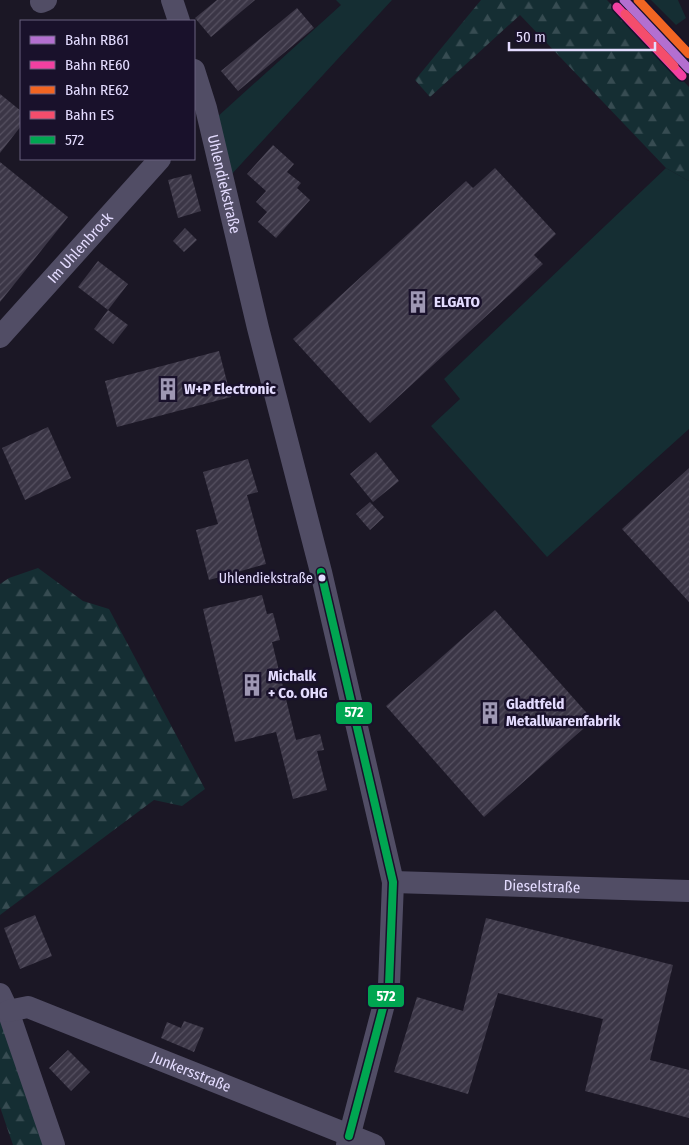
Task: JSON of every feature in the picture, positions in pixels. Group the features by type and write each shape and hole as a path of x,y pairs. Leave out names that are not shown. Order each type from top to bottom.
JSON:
{"street":[{"path":"172,0 179,20"},
{"name":"Uhlendiekstraße","path":"195,78 200,115 258,328 321,572 394,882 389,985 348,1141"},
{"name":"Im Uhlenbrock","path":"0,337 159,160"},
{"name":"Dieselstraße","path":"394,882 689,891"},
{"path":"4,1003 54,1145"},
{"name":"Junkersstraße","path":"4,1003 28,1007 348,1141 374,1145"}],"green space":[{"path":"336,0 392,0 231,175 216,118 341,5"},
{"path":"481,0 607,0 689,87 689,181 666,168 520,15 430,97 415,80"},
{"path":"651,0 678,0 686,18 676,25"},
{"path":"666,168 689,181 689,429 547,557 431,426 460,399 444,379"},
{"path":"38,568 83,601 109,609 205,789 182,806 154,800 0,915 0,584 9,578"},
{"path":"0,990 53,1145 13,1145 0,1107"}],"building":[{"path":"217,0 255,0 211,37 195,18"},
{"path":"297,8 314,28 238,91 221,71"},
{"path":"0,94 20,110 20,127 0,153"},
{"path":"273,145 294,164 287,172 301,183 297,188 310,200 276,238 258,222 267,212 256,202 266,191 247,174"},
{"path":"0,162 68,217 0,302"},
{"name":"ELGATO","path":"495,168 556,234 534,255 543,264 370,423 293,339 466,181 473,188"},
{"path":"191,174 201,211 178,218 168,180"},
{"path":"185,228 197,240 184,252 173,241"},
{"path":"98,261 128,284 108,310 78,287"},
{"path":"108,310 128,325 113,344 94,329"},
{"name":"W+P Electronic","path":"219,351 231,397 117,427 105,381"},
{"path":"48,427 71,478 25,500 2,448"},
{"path":"376,452 399,481 373,502 350,474"},
{"path":"248,459 258,492 247,495 266,564 209,580 196,530 218,524 203,472"},
{"path":"689,468 689,602 622,529"},
{"path":"370,502 384,517 370,530 356,514"},
{"name":"Michalk + Co. OHG","path":"262,595 267,614 273,613 280,640 272,642 296,740 320,734 324,750 317,751 327,790 293,799 276,732 235,742 203,609"},
{"name":"Gladtfeld Metallwarenfabrik","path":"495,610 593,720 484,817 386,706"},
{"path":"35,915 52,956 20,969 4,928"},
{"path":"486,918 673,965 650,1060 689,1070 689,1118 585,1091 603,1019 498,993 468,1094 394,1072 417,997 463,1011"},
{"path":"184,1021 204,1028 194,1052 161,1038 167,1022 181,1028"},
{"path":"68,1050 90,1072 71,1091 49,1068"}],"rail line":[{"name":"RB61","path":"624,0 689,69"},
{"name":"RE62","path":"638,0 689,54"},
{"name":"RE60","path":"617,7 682,76"},
{"name":"ES","path":"625,14 674,66"}],"transit line":[{"name":"572","path":"321,572 393,882 389,985 349,1136"}],"place":[{"name":"ELGATO","path":"418,302"},
{"name":"W+P Electronic","path":"168,389"},
{"name":"Uhlendiekstraße","path":"322,578"},
{"name":"Michalk + Co. OHG","path":"252,685"},
{"name":"Gladtfeld Metallwarenfabrik","path":"490,713"}]}
